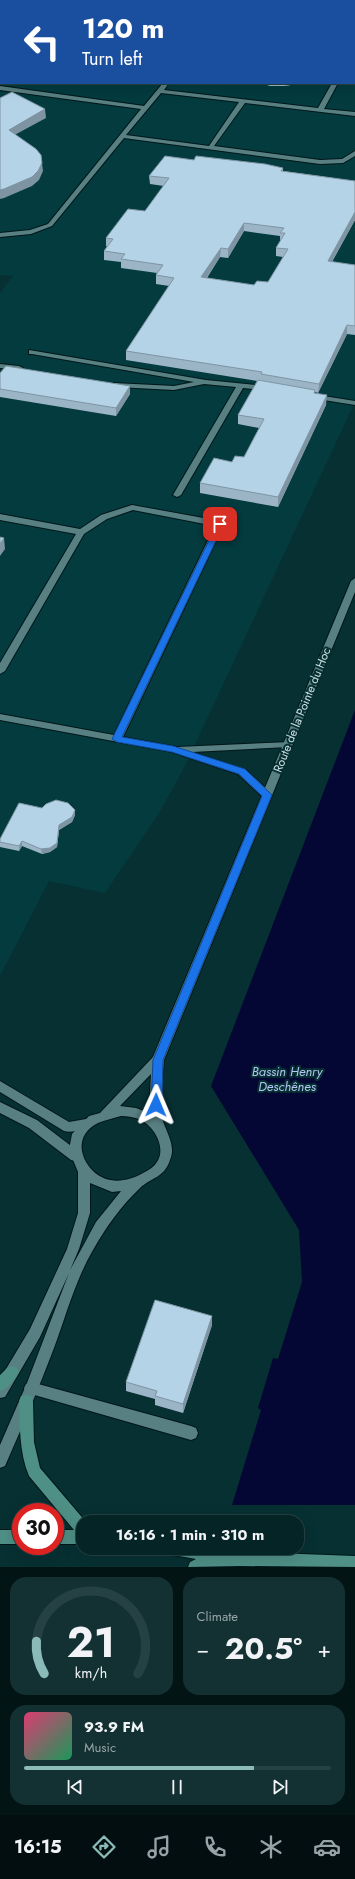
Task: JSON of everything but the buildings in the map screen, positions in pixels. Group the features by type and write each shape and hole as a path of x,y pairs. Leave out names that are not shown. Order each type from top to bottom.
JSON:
{"main road":[{"path":"0,1385 12,1372"},
{"path":"29,1395 27,1442 34,1471 76,1521"},
{"path":"0,1537 12,1537"},
{"path":"64,1537 76,1537"},
{"path":"217,1555 245,1559 355,1563"},
{"path":"195,1567 245,1559"}],"street":[{"path":"0,235 31,232 50,225 165,84"},
{"path":"320,110 334,84"},
{"path":"0,88 146,108"},
{"path":"160,90 355,114"},
{"path":"210,148 243,101"},
{"path":"122,136 320,162 343,161 355,153"},
{"path":"32,352 206,382 272,389"},
{"path":"0,366 24,369"},
{"path":"110,383 148,388 174,388 206,382"},
{"path":"177,495 241,385"},
{"path":"302,394 355,403"},
{"path":"0,671 81,532 104,517 132,507 220,524 117,739"},
{"path":"0,517 81,532"},
{"name":"Route de la Pointe du Hoc","path":"160,1129 155,1114 158,1060 355,581"},
{"path":"0,717 173,749 242,772 267,795"},
{"path":"173,749 249,747 288,744"},
{"name":"Route de la Pointe du Hoc","path":"106,1113 158,1060"},
{"path":"0,1086 68,1127 86,1124 106,1113 121,1111 137,1113 150,1119 160,1129 165,1139 166,1150 164,1161 157,1171 136,1185 116,1204 83,1253 29,1395 0,1461"},
{"path":"0,1108 33,1124 75,1156 84,1172 98,1183 116,1187 136,1185"},
{"path":"75,1156 75,1145 79,1134 86,1124"},
{"path":"0,1392 35,1333 73,1249 84,1213 84,1172"},
{"path":"29,1395 192,1433"}],"shaded area":[{"path":"0,84 355,84 355,402 184,768 159,813 105,893 49,881 0,976 0,293 13,276 0,275"}],"water":[{"name":"Bassin Henry Deschênes","path":"355,710 355,1505 232,1505 261,1410 258,1408 273,1358 278,1359 302,1282 299,1230 211,1086"}],"route":[{"path":"156,1105 158,1060 267,795 242,772 173,749 117,739 220,524"}]}
